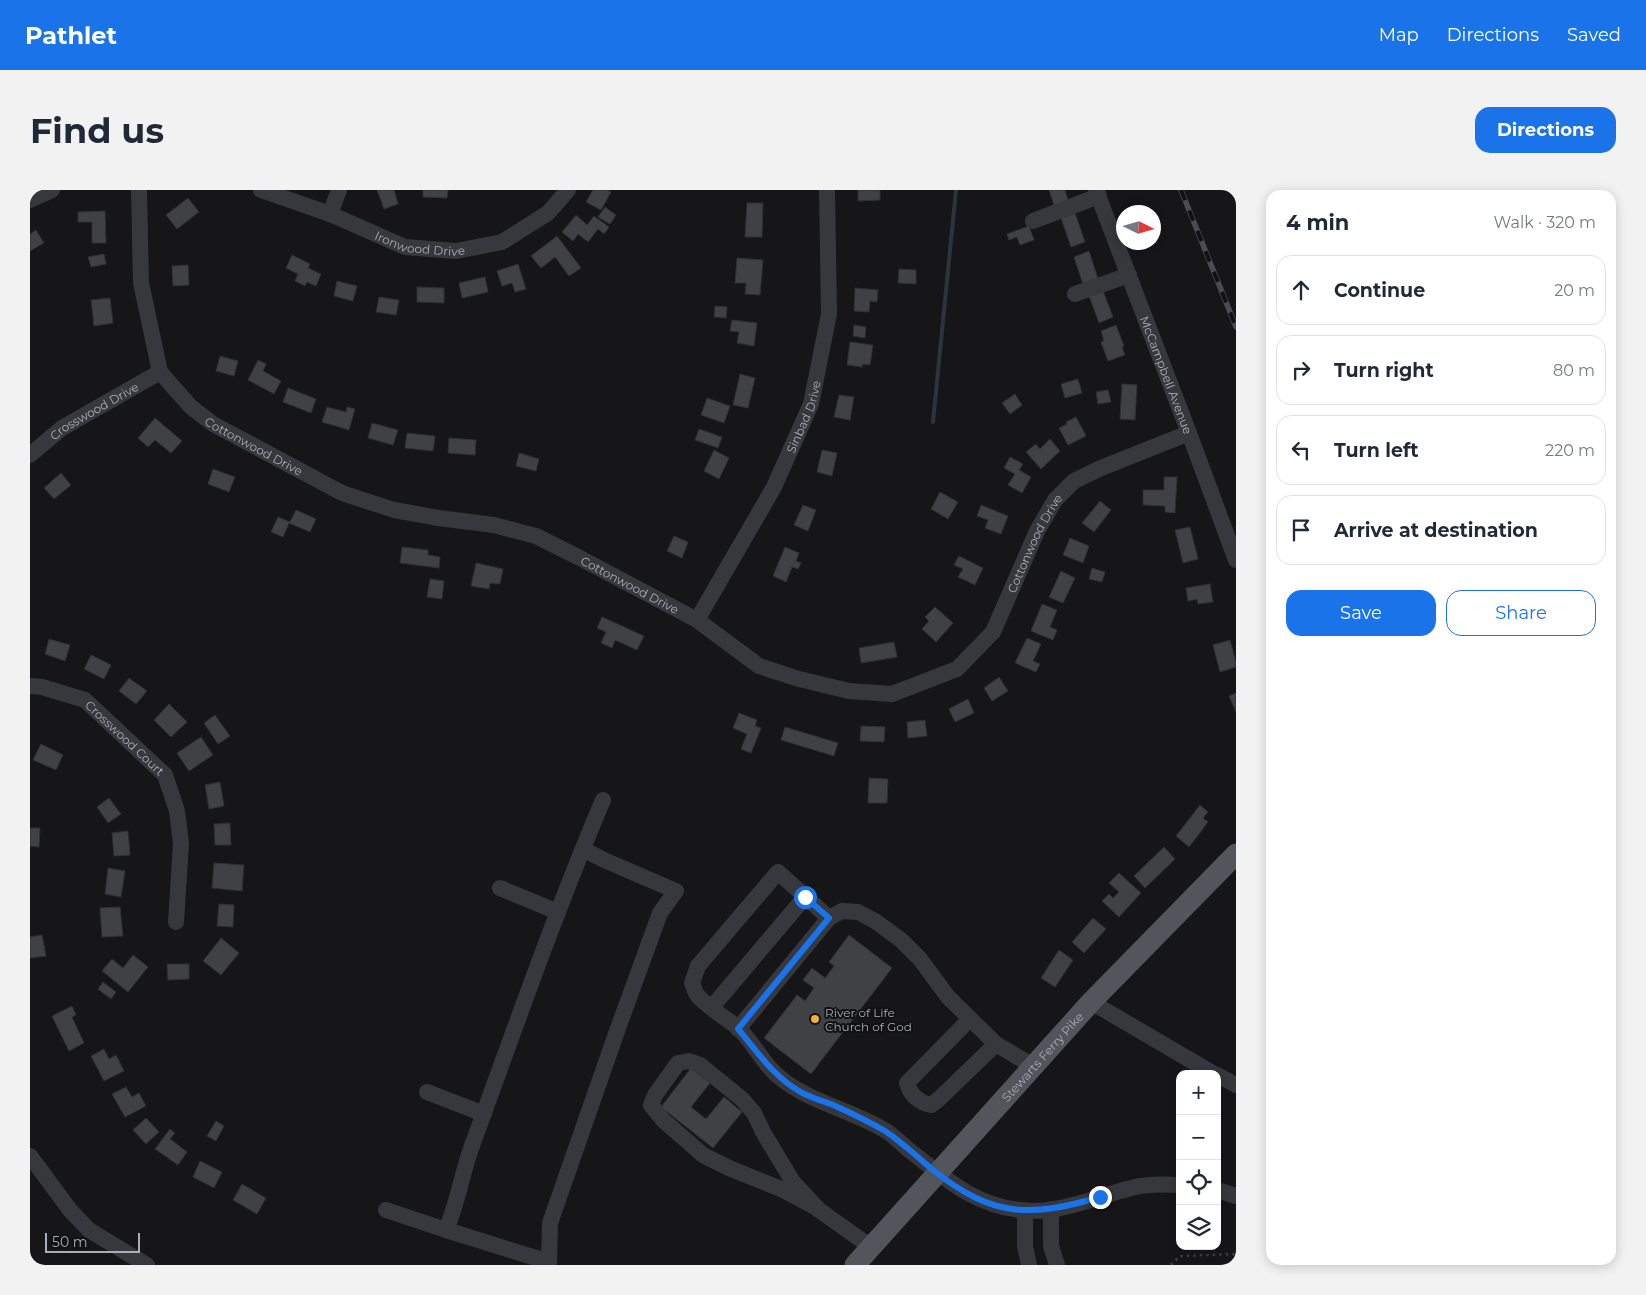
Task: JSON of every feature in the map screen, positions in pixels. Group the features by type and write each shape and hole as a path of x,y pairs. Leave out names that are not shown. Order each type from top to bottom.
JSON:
{"main road":[{"name":"Stewarts Ferry Pike","path":"855,1265 1091,1002 1236,854"}],"street":[{"path":"30,200 52,190"},
{"name":"Cottonwood Drive","path":"138,190 141,283 160,372 191,407 213,424 342,493 394,510 494,525 536,536 697,620 759,666 799,679 849,691 892,694 957,669 993,632 1037,531 1055,500 1074,481 1101,468 1189,433"},
{"name":"Ironwood Drive","path":"261,190 330,214 405,247 456,251 502,242 548,213 568,190"},
{"path":"330,214 339,190"},
{"name":"Sinbad Drive","path":"697,620 774,487 811,404 829,314 827,190"},
{"path":"1033,221 1098,193"},
{"name":"McCampbell Avenue","path":"1098,193 1236,560"},
{"path":"1075,294 1129,275"},
{"name":"Crosswood Drive","path":"30,455 62,428 160,372"},
{"name":"Crosswood Court","path":"30,686 42,687 84,700 165,775 177,811 181,843 176,922"},
{"path":"446,1230 468,1158 484,1114 558,912 603,800"},
{"path":"386,1210 548,1263 550,1224 553,1214 660,913 676,891 604,860 583,848"},
{"path":"829,918 778,872 698,966 692,983 698,996 738,1029 777,1076 800,1092 853,1114 887,1132 964,1193 976,1199 1005,1208 1025,1211 1051,1209 1077,1204 1133,1187 1176,1185"},
{"path":"500,888 558,912"},
{"path":"712,1007 805,897"},
{"path":"738,1029 829,918 842,911 858,912 875,921 900,940 920,959 948,997 996,1044 1034,1066"},
{"path":"1091,1002 1207,1070"},
{"path":"970,1019 906,1083 909,1091 923,1103 931,1105 939,1100 996,1044"},
{"path":"817,1208 792,1182 767,1140 754,1113 742,1099 700,1065 689,1061 678,1063 655,1095 651,1105 663,1120 703,1155 729,1168 781,1189 817,1208 871,1247"},
{"path":"1221,1078 1236,1085"},
{"path":"426,1092 484,1114"},
{"path":"30,1156 70,1210 90,1230 147,1265"},
{"path":"1221,1191 1236,1196"},
{"path":"1051,1209 1051,1246 1057,1265"},
{"path":"1025,1211 1025,1246 1029,1265"}],"path":[{"path":"1171,1265 1180,1256 1233,1254 1236,1257"}],"building":[{"path":"377,190 394,190 398,204 384,209"},
{"path":"423,190 448,190 447,198 423,197"},
{"path":"593,190 607,190 611,192 601,210 586,202"},
{"path":"858,190 880,190 880,200 858,201"},
{"path":"1049,190 1065,190 1069,203 1055,208"},
{"path":"188,198 199,212 177,229 166,215"},
{"path":"747,203 763,203 762,237 745,237"},
{"path":"605,207 616,215 610,224 598,217"},
{"path":"105,211 106,243 92,243 92,222 78,222 78,212"},
{"path":"1075,213 1085,242 1071,247 1061,218"},
{"path":"576,215 587,225 594,216 609,227 604,234 598,229 588,242 578,234 573,241 562,232"},
{"path":"1029,226 1034,240 1020,245 1017,237 1009,240 1007,234"},
{"path":"36,230 44,243 30,251 30,234"},
{"path":"557,236 581,268 569,276 555,257 541,268 531,256"},
{"path":"1089,251 1098,279 1083,284 1074,257"},
{"path":"104,254 106,264 91,267 88,257"},
{"path":"292,255 310,264 308,268 321,274 316,286 307,282 305,286 295,281 298,274 286,268"},
{"path":"737,258 763,260 760,295 745,294 746,283 735,283"},
{"path":"518,264 526,289 515,292 512,283 502,286 497,271"},
{"path":"188,265 189,285 173,286 172,266"},
{"path":"899,269 916,270 916,284 898,283"},
{"path":"485,277 488,292 462,298 459,283"},
{"path":"337,281 357,286 353,301 334,296"},
{"path":"417,287 444,288 444,303 417,302"},
{"path":"855,288 878,290 877,302 870,301 869,312 854,311"},
{"path":"1102,288 1113,317 1099,323 1088,293"},
{"path":"379,297 399,300 396,315 376,312"},
{"path":"110,298 113,323 94,326 91,300"},
{"path":"715,306 727,307 726,318 714,317"},
{"path":"732,320 757,323 754,346 737,343 739,332 730,331"},
{"path":"854,325 866,327 865,338 853,336"},
{"path":"1116,325 1124,346 1122,347 1125,355 1108,361 1101,342 1104,341 1101,331"},
{"path":"850,342 873,345 870,365 863,364 862,367 847,365"},
{"path":"220,356 238,361 234,376 216,371"},
{"path":"258,360 266,364 263,371 281,381 274,394 248,380"},
{"path":"740,374 755,378 748,408 733,405"},
{"path":"1078,379 1082,393 1065,398 1061,384"},
{"path":"1122,384 1137,385 1135,420 1120,419"},
{"path":"288,388 316,399 311,413 283,402"},
{"path":"1108,390 1111,402 1098,404 1096,392"},
{"path":"1015,394 1022,405 1010,414 1002,403"},
{"path":"839,395 854,397 850,420 834,417"},
{"path":"707,398 730,406 724,423 701,415"},
{"path":"327,407 346,412 347,407 355,409 349,430 322,422"},
{"path":"1076,417 1086,436 1068,445 1059,428"},
{"path":"155,418 182,441 171,453 155,440 148,447 138,438"},
{"path":"372,423 398,430 393,445 368,438"},
{"path":"699,429 722,437 718,448 695,440"},
{"path":"407,433 435,436 433,451 405,448"},
{"path":"449,438 476,440 475,455 448,453"},
{"path":"1050,439 1060,451 1041,469 1026,452 1036,444 1040,449"},
{"path":"714,450 729,458 719,479 704,471"},
{"path":"822,450 837,453 832,476 817,472"},
{"path":"519,453 539,459 536,471 516,466"},
{"path":"1010,457 1023,464 1019,470 1031,477 1022,493 1008,485 1015,474 1004,468"},
{"path":"213,469 235,477 229,492 208,484"},
{"path":"61,473 71,485 54,499 44,488"},
{"path":"1164,477 1177,477 1175,513 1165,512 1165,506 1143,505 1143,490 1164,490"},
{"path":"940,492 958,502 948,519 931,509"},
{"path":"1100,501 1111,510 1094,532 1082,523"},
{"path":"803,505 816,510 808,531 794,525"},
{"path":"981,505 1008,516 1001,534 985,528 988,520 977,516"},
{"path":"296,510 316,519 310,532 289,523 283,537 271,532 278,517 290,522"},
{"path":"1190,527 1198,559 1183,563 1175,530"},
{"path":"674,536 688,542 682,558 667,551"},
{"path":"1070,538 1089,546 1083,563 1063,555"},
{"path":"402,547 428,550 428,555 440,557 439,568 400,563"},
{"path":"785,547 799,553 796,561 801,563 798,569 792,567 786,582 773,576"},
{"path":"959,556 983,568 975,585 958,577 963,569 954,565"},
{"path":"476,563 503,569 500,584 490,583 489,589 471,586"},
{"path":"1092,568 1105,572 1102,582 1089,579"},
{"path":"1061,571 1075,578 1063,603 1049,597"},
{"path":"430,579 444,581 442,599 427,597"},
{"path":"1210,584 1213,602 1198,604 1197,599 1188,601 1186,588"},
{"path":"1042,604 1057,610 1050,627 1057,630 1053,640 1031,631"},
{"path":"935,607 953,623 936,642 922,629 929,621 925,617"},
{"path":"602,617 644,636 637,650 615,640 612,648 601,643 606,632 597,628"},
{"path":"1027,638 1041,644 1033,661 1040,664 1036,672 1015,663"},
{"path":"49,639 70,645 65,661 45,654"},
{"path":"1230,640 1236,667 1220,672 1213,645"},
{"path":"894,642 897,657 861,663 859,648"},
{"path":"91,655 111,665 104,679 84,669"},
{"path":"999,677 1008,691 992,701 984,688"},
{"path":"129,678 147,691 136,704 119,691"},
{"path":"1236,693 1236,712 1229,696"},
{"path":"968,699 974,713 955,722 949,709"},
{"path":"169,704 187,722 171,737 154,720"},
{"path":"739,713 757,720 755,726 761,728 751,753 741,749 747,734 733,728"},
{"path":"215,715 230,736 218,744 204,723"},
{"path":"925,720 927,736 908,738 907,722"},
{"path":"861,726 885,727 884,742 860,741"},
{"path":"785,727 838,743 834,756 781,740"},
{"path":"201,737 213,755 189,771 177,753"},
{"path":"41,744 63,755 56,770 33,760"},
{"path":"869,778 888,779 887,803 868,803"},
{"path":"220,782 224,806 209,809 205,785"},
{"path":"109,798 121,814 108,823 97,807"},
{"path":"1200,805 1208,812 1203,818 1208,822 1189,847 1176,836"},
{"path":"230,823 231,845 215,845 214,824"},
{"path":"30,828 40,828 39,847 30,846"},
{"path":"128,831 130,855 114,856 112,833"},
{"path":"1164,847 1175,859 1145,888 1134,876"},
{"path":"214,863 244,865 242,891 212,888"},
{"path":"108,868 125,871 121,897 105,894"},
{"path":"1119,873 1141,893 1119,917 1102,901 1109,894 1113,898 1119,892 1109,883"},
{"path":"219,904 234,905 233,927 217,926"},
{"path":"120,907 123,936 102,937 100,908"},
{"path":"1093,918 1106,929 1084,953 1072,942"},
{"path":"42,935 46,956 30,958 30,937"},
{"name":"River of Life Church of God","path":"849,935 892,968 811,1074 764,1038 797,995 805,1001 814,988 803,980 812,968 825,978 834,966 829,962"},
{"path":"221,938 239,953 221,975 203,961"},
{"path":"1059,950 1073,960 1055,987 1041,978"},
{"path":"133,955 148,967 128,992 102,971 112,959 123,968"},
{"path":"167,964 189,964 189,979 168,980"},
{"path":"103,982 116,992 111,999 98,989"},
{"path":"72,1006 76,1015 72,1017 84,1043 69,1051 52,1016"},
{"path":"104,1049 109,1059 116,1055 124,1071 104,1081 91,1056"},
{"path":"691,1068 710,1083 691,1107 706,1119 724,1097 742,1112 713,1148 661,1107"},
{"path":"126,1087 132,1097 139,1093 146,1106 125,1117 112,1094"},
{"path":"146,1118 159,1132 146,1144 133,1130"},
{"path":"216,1121 224,1126 216,1141 207,1136"},
{"path":"170,1129 175,1133 170,1139 187,1152 178,1165 155,1149"},
{"path":"200,1161 222,1172 214,1188 193,1177"},
{"path":"242,1184 266,1198 257,1214 233,1200"}],"waterway":[{"path":"933,422 956,190"}],"railway":[{"path":"1181,190 1236,327"}],"place":[{"name":"River of Life Church of God","path":"815,1019"}],"route":[{"path":"805,897 829,918 738,1029 777,1076 800,1092 853,1114 887,1132 932,1169 964,1193 976,1199 1005,1208 1033,1211 1064,1207 1100,1197"}]}
